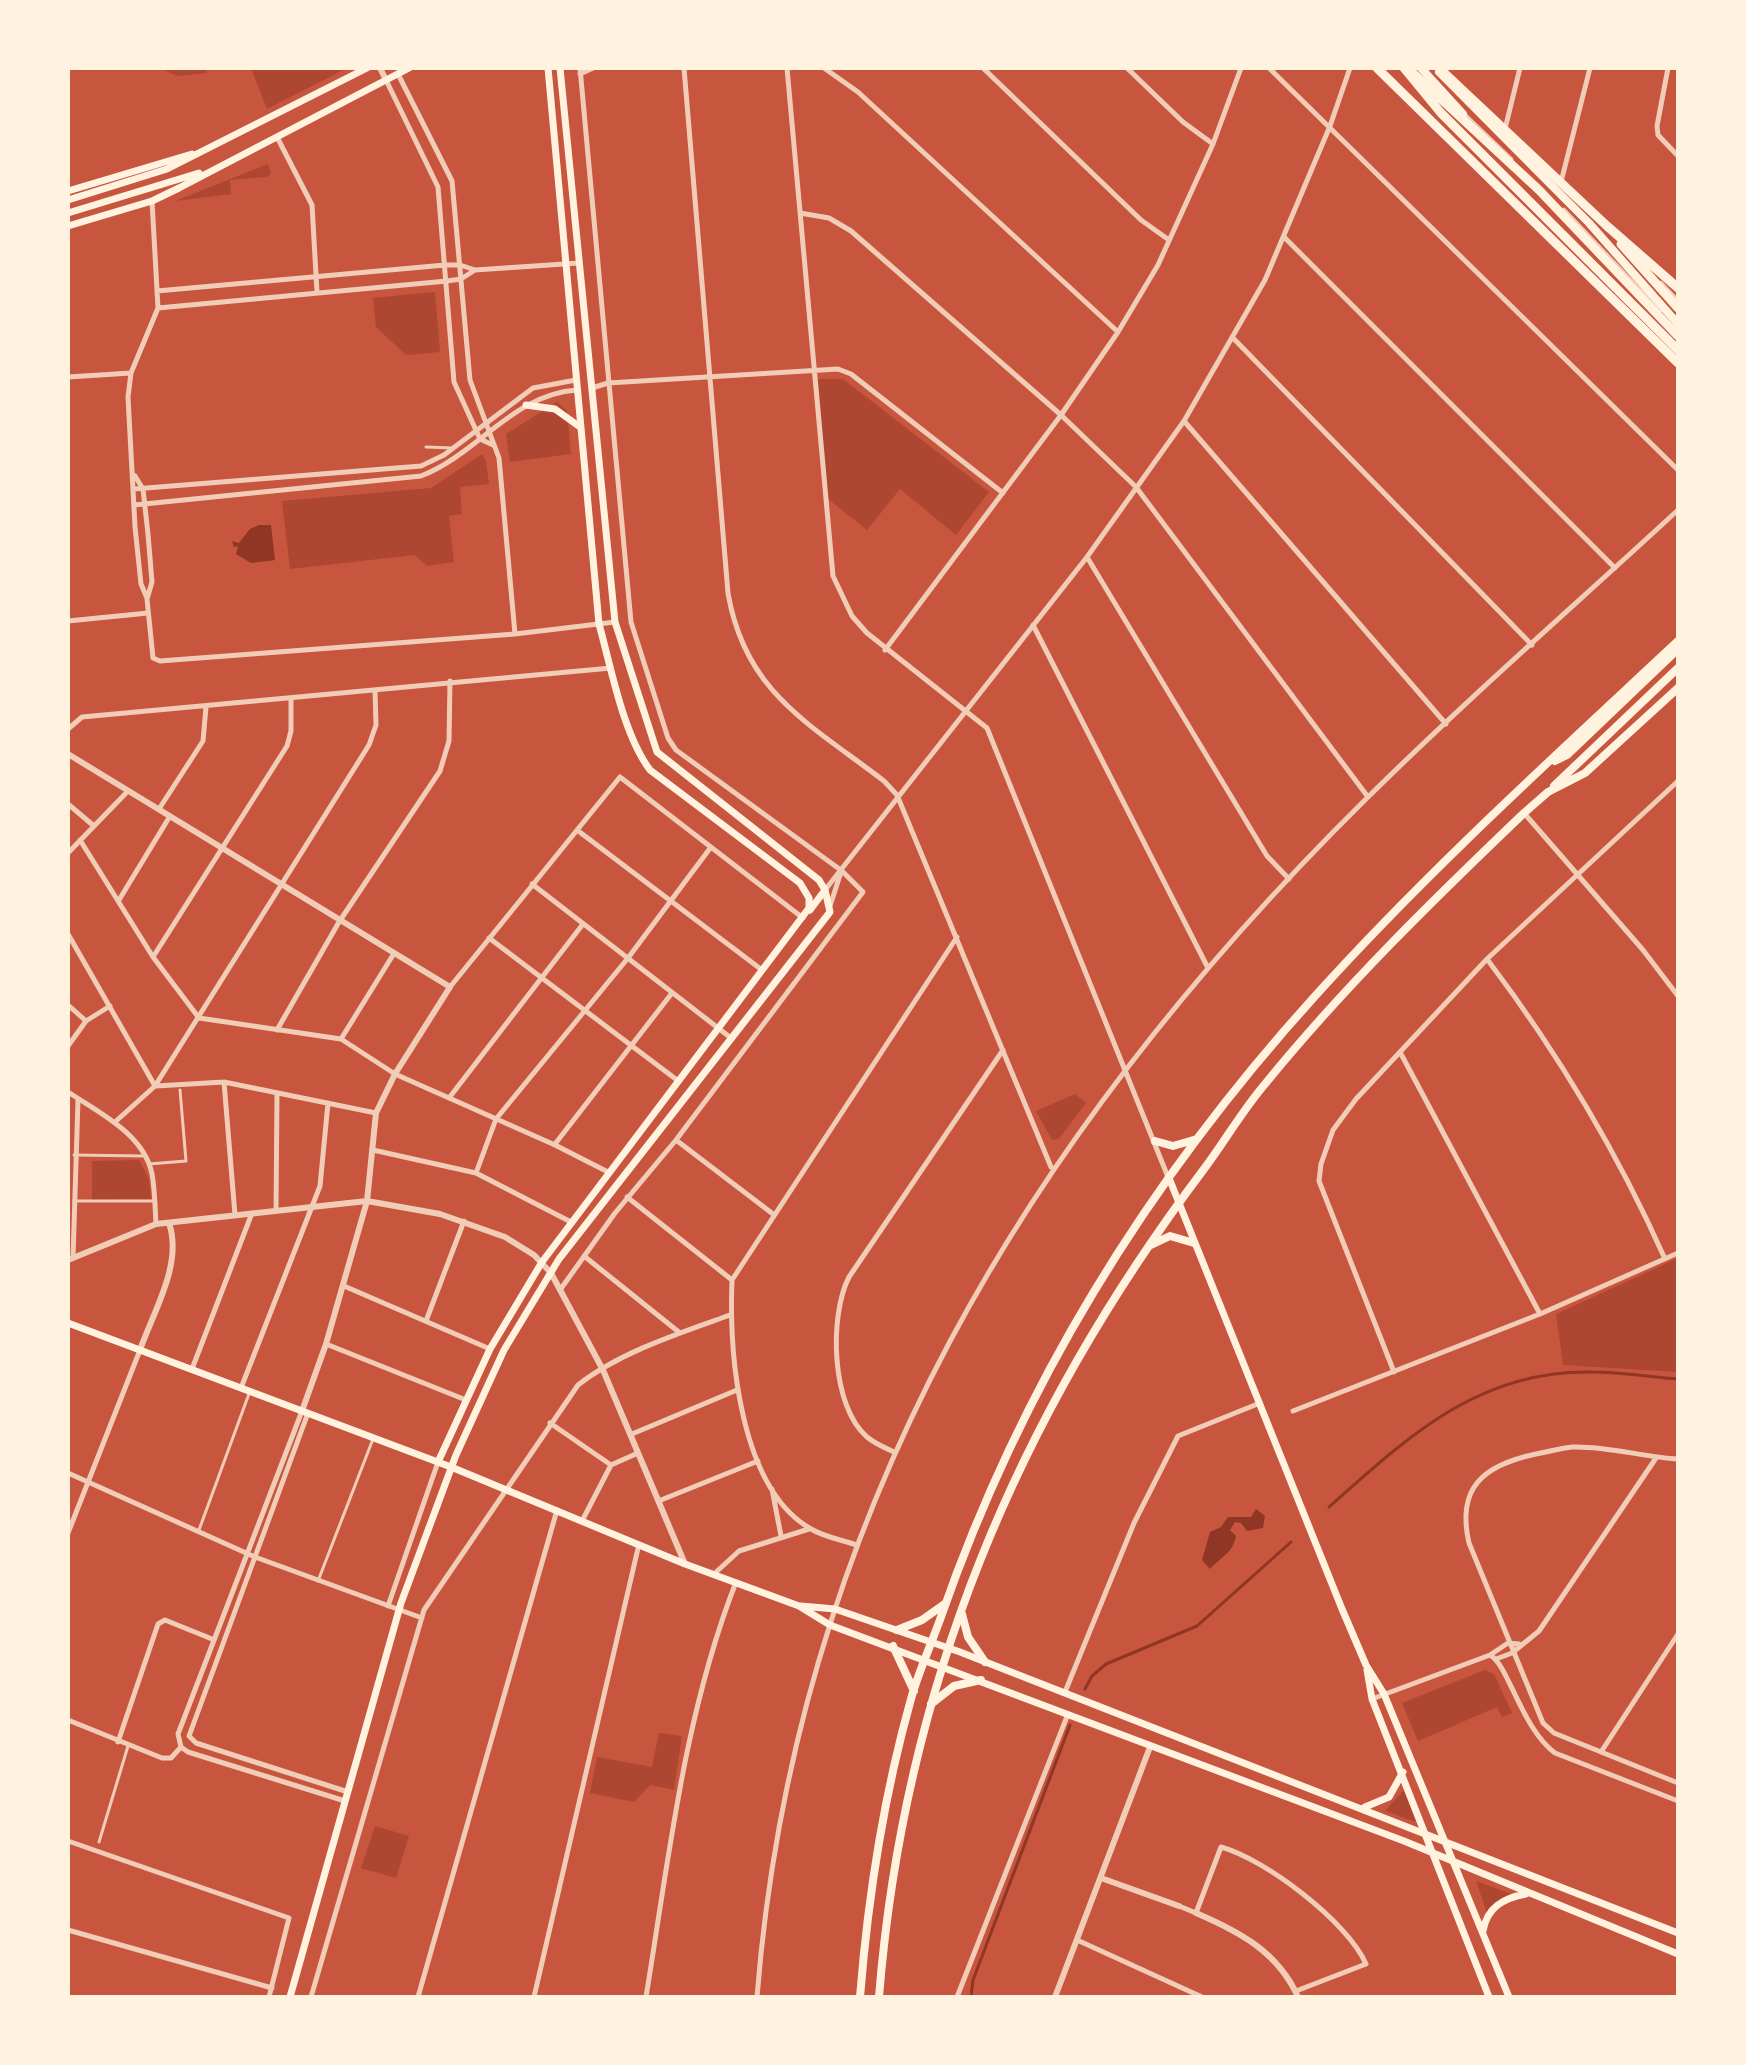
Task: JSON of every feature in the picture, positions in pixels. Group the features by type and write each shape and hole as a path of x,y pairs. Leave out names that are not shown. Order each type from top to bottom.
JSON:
{"highway":[{"path":"1377,68 1678,363"},
{"path":"1406,68 1441,113 1678,350"},
{"path":"1406,68 1539,190 1678,338"},
{"path":"1440,68 1607,226 1678,288"},
{"path":"1607,226 1660,291 1678,308"}],"main road":[{"path":"68,200 202,152 367,68"},
{"path":"68,226 152,201 386,80 396,71 409,68"},
{"path":"548,68 599,624 611,668 639,753 650,770 800,883 809,898 804,919"},
{"path":"290,1997 399,1610 451,1467 504,1350 551,1273 731,1038 828,918 830,906 819,880 657,752 615,622 560,68"},
{"path":"1419,68 1678,338"},
{"path":"1440,68 1589,223 1678,326"},
{"path":"550,89 562,87"},
{"path":"170,164 179,188"},
{"path":"68,191 170,164"},
{"path":"68,213 209,170"},
{"path":"526,405 555,409 580,427"},
{"path":"860,1997 874,1878 897,1757 914,1691 983,1503 1046,1370 1106,1269 1169,1178 1323,988 1429,876 1678,641"},
{"path":"1546,766 1567,755 1678,649"},
{"path":"879,1997 890,1893 916,1760 942,1665 1000,1511 1040,1427 1096,1323 1178,1202 1263,1086 1325,1012 1384,949 1678,668"},
{"path":"1548,792 1585,773 1678,688"},
{"path":"438,1462 490,1349 542,1262 677,1080 825,890"},
{"path":"1155,1141 1180,1145 1201,1137"},
{"path":"1169,1178 1366,1665 1384,1694 1509,1997"},
{"path":"1145,1251 1152,1244 1170,1236 1194,1243"},
{"path":"69,1326 451,1467 685,1564 799,1606 830,1625 926,1658 1150,1747 1433,1852 1526,1894 1678,1954"},
{"path":"897,1630 922,1620 946,1603"},
{"path":"799,1606 835,1609 932,1642 1363,1807 1678,1933"},
{"path":"962,1611 968,1637 985,1662"},
{"path":"893,1646 914,1691"},
{"path":"1366,1665 1372,1699 1489,1997"},
{"path":"931,1705 954,1686 981,1680"},
{"path":"1363,1807 1389,1797 1403,1772"},
{"path":"1483,1934 1487,1917 1497,1904 1526,1894"}],"street":[{"path":"380,68 438,187 454,382 480,439 493,446"},
{"path":"560,1290 627,1197 676,1140 863,892 842,871 676,750 668,738 631,622 580,71 593,68"},
{"path":"684,68 728,593 745,654 771,692 884,781 897,795 1052,1168"},
{"path":"787,68 833,576 852,616 885,650 987,728 1169,1178"},
{"path":"824,68 858,92 1118,332"},
{"path":"983,68 1141,220 1169,240"},
{"path":"1127,68 1183,122 1213,144"},
{"path":"885,650 1061,415 1118,332 1169,240 1213,144 1241,68"},
{"path":"1269,68 1678,470"},
{"path":"825,890 1087,557 1184,421 1234,339 1285,238 1350,68"},
{"path":"1505,129 1520,68"},
{"path":"1561,182 1590,68"},
{"path":"1668,68 1658,135 1678,156"},
{"path":"396,71 452,181 470,384 491,431 501,472 515,634"},
{"path":"276,136 312,205 317,292"},
{"path":"152,201 158,308 131,373 128,397 141,584 147,599 153,658 160,661 515,634 615,622"},
{"path":"800,213 829,218 851,231 1061,415 1136,487 1368,797"},
{"path":"1285,238 1615,568"},
{"path":"157,291 445,265 460,265 475,270 579,263"},
{"path":"158,308 447,281 461,279 475,270"},
{"path":"1234,339 1532,645"},
{"path":"134,505 401,480 431,472 546,394 608,383 812,369 838,369 851,374 1003,493"},
{"path":"68,377 131,373"},
{"path":"134,489 409,468 433,461 488,424 533,388 600,378 608,383"},
{"path":"1184,421 1446,724"},
{"path":"135,476 143,489 145,504 152,582 147,599"},
{"path":"757,1997 766,1903 785,1796 830,1625 857,1545 894,1452 979,1285 1052,1168 1208,968 1368,797 1678,510"},
{"path":"1087,557 1267,856 1289,879"},
{"path":"68,621 148,613"},
{"path":"1033,625 1208,968"},
{"path":"68,729 82,717 611,668"},
{"path":"277,1030 339,922 440,771 449,741 450,681"},
{"path":"115,1122 155,1086 369,745 376,725 375,690"},
{"path":"153,957 287,746 291,731 291,699"},
{"path":"159,809 203,741 206,707"},
{"path":"68,754 450,987"},
{"path":"348,1792 196,1743 189,1736 305,1412 367,1201 376,1113 395,1074 450,987 620,777 804,919"},
{"path":"1394,1372 1319,1181 1321,1164 1333,1130 1347,1108 1487,959 1678,781"},
{"path":"1671,788 1678,796"},
{"path":"68,853 128,791"},
{"path":"68,804 94,826"},
{"path":"1524,813 1678,996"},
{"path":"119,900 170,816"},
{"path":"577,830 763,971"},
{"path":"80,840 153,957 199,1018 341,1039 395,1074 608,1172"},
{"path":"476,1173 496,1119 628,958 711,847"},
{"path":"830,906 842,871"},
{"path":"532,884 731,1038"},
{"path":"449,1098 583,924"},
{"path":"68,934 155,1086"},
{"path":"857,1545 810,1529 772,1488 758,1461 737,1390 730,1315 732,1280 957,937"},
{"path":"489,938 677,1080"},
{"path":"341,1039 393,955"},
{"path":"1487,959 1529,1015 1583,1097 1637,1195 1665,1259"},
{"path":"555,1145 672,993"},
{"path":"68,1005 86,1021"},
{"path":"68,1046 86,1021 110,1006"},
{"path":"894,1452 866,1437 846,1398 837,1353 838,1303 849,1277 1003,1050"},
{"path":"1400,1052 1540,1314"},
{"path":"155,1086 224,1082 376,1113"},
{"path":"224,1082 235,1215"},
{"path":"68,1092 115,1122 145,1156 149,1164 156,1224"},
{"path":"276,1211 277,1093"},
{"path":"78,1099 71,1153 74,1201 70,1259 156,1224 367,1201 464,1221 505,1237 542,1262 551,1273 603,1370 661,1500 685,1564"},
{"path":"241,1388 320,1186 328,1103"},
{"path":"676,1140 773,1214"},
{"path":"373,1150 476,1173 571,1222"},
{"path":"627,1197 732,1280"},
{"path":"192,1369 252,1213"},
{"path":"426,1321 464,1221"},
{"path":"68,1533 171,1268 176,1242 169,1223"},
{"path":"1293,1411 1540,1314 1678,1253"},
{"path":"584,1256 680,1333"},
{"path":"344,1286 490,1349"},
{"path":"311,1997 422,1618 578,1385 680,1333 730,1315"},
{"path":"326,1344 466,1400"},
{"path":"632,1434 737,1390"},
{"path":"1065,1692 1139,1512 1178,1436 1260,1403"},
{"path":"181,1747 178,1726 245,1553 305,1412"},
{"path":"550,1423 611,1465"},
{"path":"1678,1459 1571,1447 1500,1463 1473,1488 1464,1513 1469,1543 1543,1723 1554,1733 1678,1783"},
{"path":"582,1521 611,1465 639,1452"},
{"path":"1372,1699 1512,1653 1519,1644 1539,1631 1656,1458"},
{"path":"661,1500 758,1461"},
{"path":"388,1606 438,1462"},
{"path":"68,1473 245,1553 422,1618"},
{"path":"772,1488 781,1536"},
{"path":"418,1997 557,1510"},
{"path":"714,1574 739,1551 810,1529"},
{"path":"534,1997 639,1544"},
{"path":"646,1997 684,1762 717,1631 736,1582"},
{"path":"220,1619 231,1623"},
{"path":"118,1742 158,1624 165,1620 212,1639"},
{"path":"1601,1752 1678,1634"},
{"path":"1493,1657 1508,1643 1519,1644"},
{"path":"1493,1657 1540,1743 1555,1753 1678,1801"},
{"path":"957,1997 1072,1716"},
{"path":"68,1720 162,1758 171,1758 181,1747"},
{"path":"181,1747 345,1801"},
{"path":"1055,1997 1150,1747"},
{"path":"262,1775 265,1766"},
{"path":"68,1841 289,1918 269,1997"},
{"path":"1101,1878 1229,1927 1261,1948 1287,1974 1297,1994 1366,1964 1338,1925 1319,1906 1283,1880 1221,1847 1196,1913"},
{"path":"68,1930 272,1988"},
{"path":"1077,1940 1202,1997"}],"lane":[{"path":"1419,68 1678,326"},
{"path":"1607,226 1678,300"},
{"path":"426,447 453,448"},
{"path":"149,1164 186,1161 180,1090"},
{"path":"71,1153 145,1156"},
{"path":"74,1201 154,1201"},
{"path":"198,1533 250,1391"},
{"path":"318,1581 373,1437"},
{"path":"99,1842 128,1746"}],"shaded area":[{"path":"160,68 206,68 207,73 177,76"},
{"path":"251,68 347,68 267,109"},
{"path":"268,164 271,174 266,177 230,180 231,194 175,201"},
{"path":"435,292 440,352 406,355 376,327 373,298"},
{"path":"818,379 843,379 989,492 956,535 900,489 867,530 828,499"},
{"path":"557,402 567,411 571,454 510,462 506,434"},
{"path":"482,454 489,484 460,487 462,514 449,516 454,562 427,566 415,555 290,569 282,501 431,488"},
{"path":"271,525 275,560 251,563 236,554 238,546 234,547 232,541 239,543 250,529"},
{"path":"1075,1094 1086,1103 1059,1139 1052,1140 1036,1111"},
{"path":"139,1160 149,1179 151,1199 92,1200 92,1161"},
{"path":"1678,1258 1678,1372 1563,1365 1556,1314"},
{"path":"1256,1509 1265,1516 1263,1528 1247,1531 1241,1523 1235,1522 1230,1530 1236,1536 1232,1547 1210,1569 1202,1560 1210,1532 1221,1527 1228,1517 1251,1517"},
{"path":"1485,1670 1494,1674 1512,1713 1502,1717 1497,1707 1418,1741 1402,1703"},
{"path":"659,1733 682,1736 674,1790 650,1785 634,1802 590,1793 597,1757 652,1767"},
{"path":"1404,1790 1416,1822 1385,1811"},
{"path":"375,1826 409,1836 396,1878 361,1868"},
{"path":"1476,1881 1512,1894 1487,1913"}],"waterway":[{"path":"1329,1507 1388,1456 1448,1412 1480,1395 1515,1382 1552,1374 1593,1372 1678,1379"},
{"path":"1085,1689 1092,1676 1106,1664 1197,1626 1291,1542"},
{"path":"971,1997 973,1980 1070,1725"}]}
